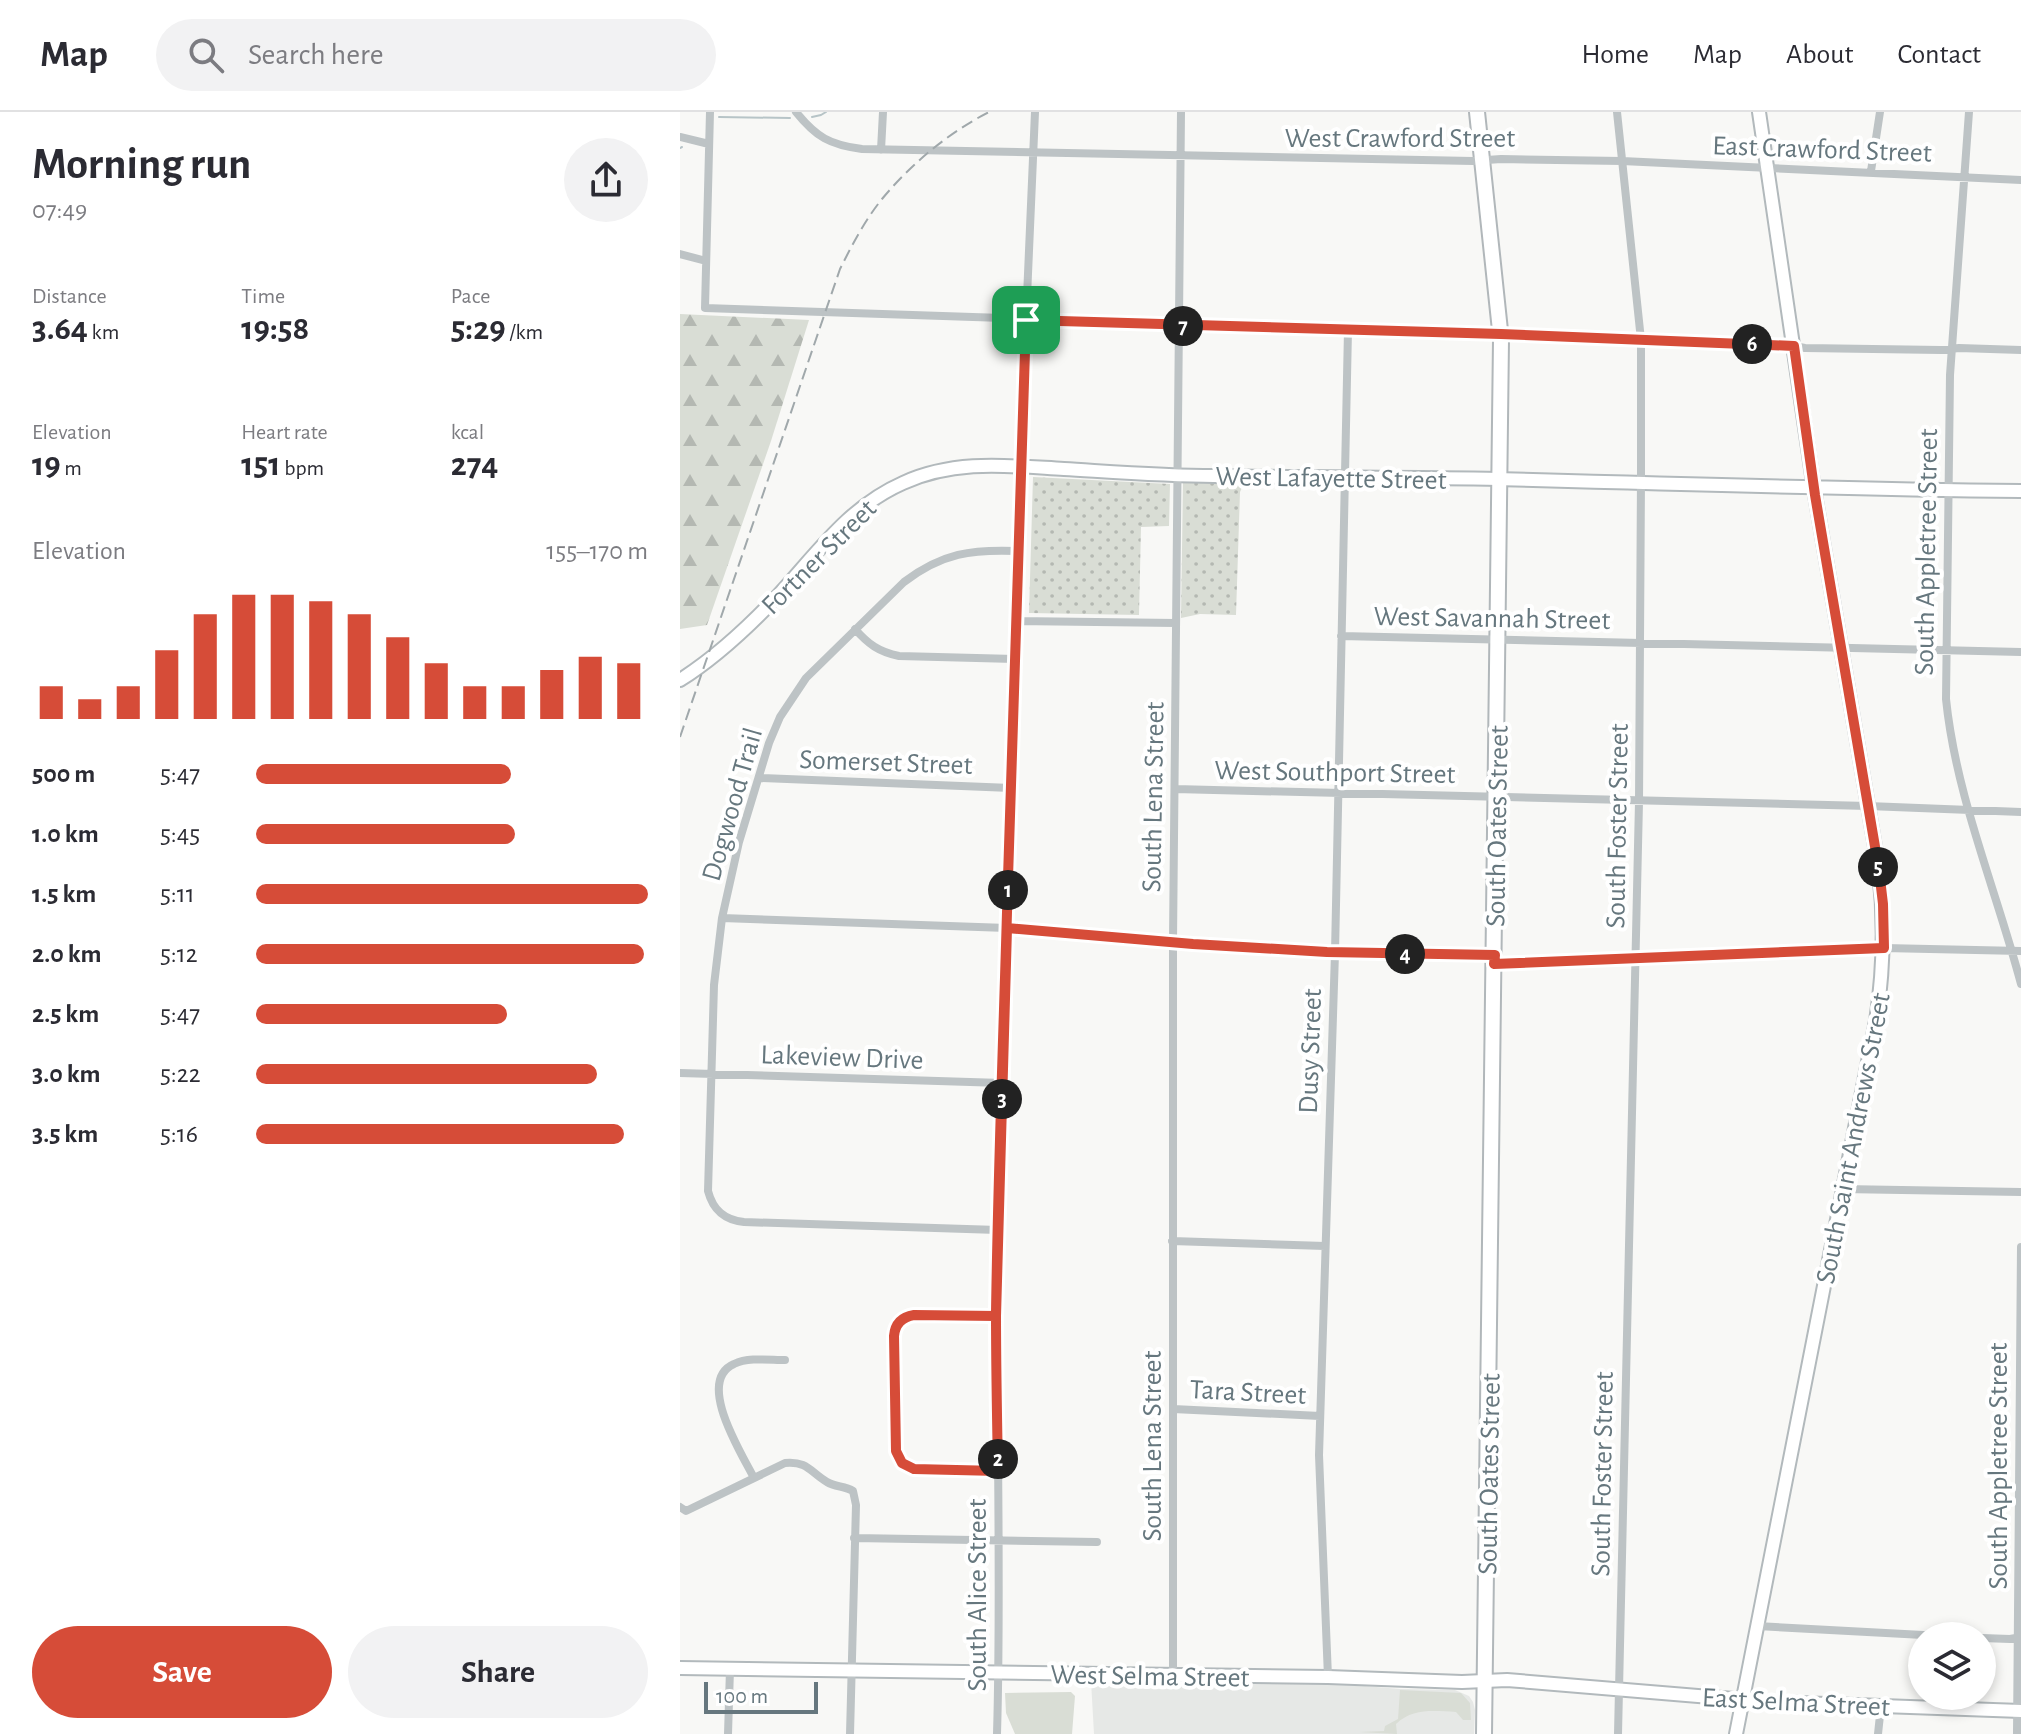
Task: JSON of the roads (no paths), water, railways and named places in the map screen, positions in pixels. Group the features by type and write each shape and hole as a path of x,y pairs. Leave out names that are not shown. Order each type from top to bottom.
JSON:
{"main road":[{"name":"South Oates Street","path":"1477,112 1501,334 1484,1734"}],"street":[{"path":"710,112 705,308 1501,334 1805,348 2021,350"},
{"name":"West Crawford Street","path":"796,112 812,131 826,140 847,147 881,150 1622,161"},
{"path":"881,150 883,112"},
{"name":"South Alice Street","path":"997,1734 998,1230 1018,551 1035,112"},
{"name":"South Lena Street","path":"1173,1675 1173,941 1181,112"},
{"name":"South Foster Street","path":"1617,112 1641,340 1639,802 1618,1734"},
{"name":"South Saint Andrews Street","path":"1736,1734 1878,1008 1884,948 1883,904 1814,489 1759,112"},
{"path":"1871,171 1880,112"},
{"name":"South Appletree Street","path":"1969,112 1951,349 1946,699 1954,757 1969,811 2017,951 2021,984"},
{"path":"680,137 709,144"},
{"name":"East Crawford Street","path":"1622,161 2021,180"},
{"path":"680,254 706,261"},
{"name":"Dusy Street","path":"1328,1677 1320,1416 1335,953 1348,330"},
{"name":"Fortner Street","path":"680,680 727,646 773,601 840,526 874,497 937,470 972,465 1021,466"},
{"name":"West Lafayette Street","path":"1021,466 1179,475 2021,491"},
{"name":"Dogwood Trail","path":"998,1230 744,1222 727,1218 714,1206 708,1191 714,985 722,918 739,842 774,730 791,697 813,670 916,572 943,558 963,553 1018,551"},
{"path":"1016,621 1176,623"},
{"path":"855,629 867,642 887,654 1015,659"},
{"name":"West Savannah Street","path":"1341,636 2021,652"},
{"name":"Somerset Street","path":"759,778 1011,788"},
{"name":"West Southport Street","path":"1175,789 2021,812"},
{"path":"722,918 1007,928 1335,953 1494,960 1884,948 2017,951"},
{"name":"Lakeview Drive","path":"680,1073 1002,1083"},
{"path":"1842,1189 2021,1192"},
{"path":"1172,1241 1325,1246"},
{"name":"South Appletree Street","path":"2017,1734 2021,1250"},
{"path":"996,1316 910,1316 897,1325 894,1336 896,1451 900,1459 914,1469 998,1471"},
{"path":"754,1478 719,1404 719,1385 729,1366 756,1360 785,1360"},
{"name":"Tara Street","path":"1173,1409 1320,1416"},
{"path":"680,1507 686,1511 785,1463 798,1463 812,1469 832,1485 853,1491 856,1499 850,1734"},
{"path":"854,1538 1097,1542"},
{"path":"1757,1626 1908,1634"},
{"path":"1996,1638 2019,1637"},
{"name":"West Selma Street","path":"680,1668 1507,1680 1619,1689"},
{"path":"728,1734 730,1669"},
{"name":"East Selma Street","path":"1619,1689 1743,1700 2019,1711"},
{"path":"1878,1734 1881,1706"}],"waterway":[{"path":"812,117 826,112"},
{"path":"719,117 790,118"}],"railway":[{"path":"680,737 840,269 864,224 893,186 945,140 989,112"}]}
